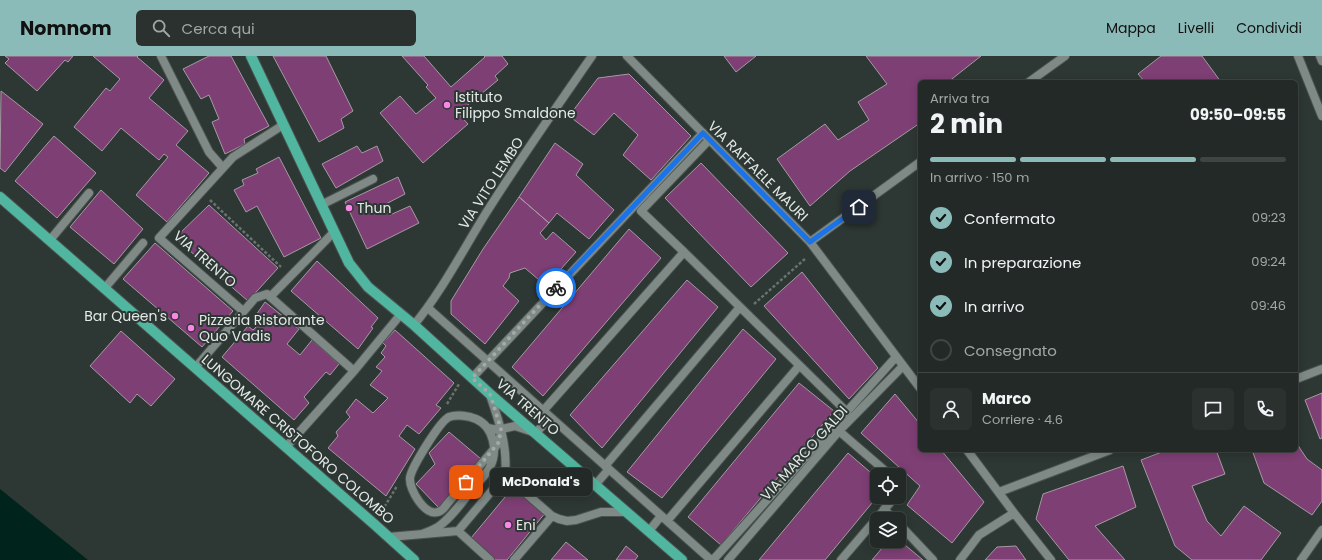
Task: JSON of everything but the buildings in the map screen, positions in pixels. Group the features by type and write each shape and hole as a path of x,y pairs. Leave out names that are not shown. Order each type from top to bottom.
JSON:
{"main road":[{"name":"VIA TRENTO","path":"251,56 320,205 349,263 368,287 414,325 490,394 596,484 682,560"},
{"name":"LUNGOMARE CRISTOFORO COLOMBO","path":"0,197 414,560"}],"street":[{"path":"161,56 209,152 223,168"},
{"name":"VIA VITO LEMBO","path":"414,325 428,308 486,212 592,56"},
{"name":"VIA RAFFAELE MAURI","path":"627,56 810,242 918,385"},
{"path":"1032,80 1065,56"},
{"path":"1298,56 1322,116"},
{"path":"1320,56 1322,61"},
{"name":"VIA TRENTO","path":"243,311 159,238 233,157 283,125"},
{"path":"706,136 642,211 847,412"},
{"path":"472,378 706,136"},
{"path":"810,242 918,163"},
{"path":"320,205 373,179"},
{"path":"50,240 89,193"},
{"path":"270,297 334,232"},
{"path":"104,289 143,243"},
{"path":"543,411 684,252"},
{"path":"195,368 255,298 267,294 354,372"},
{"name":"VIA TRENTO","path":"428,308 487,362 712,560"},
{"path":"596,484 607,468 742,310"},
{"path":"286,448 354,372 401,314"},
{"path":"712,560 896,357"},
{"path":"649,531 664,518 799,366"},
{"name":"VIA MARCO GALDI","path":"728,560 839,431 903,366"},
{"path":"1298,378 1322,369"},
{"path":"389,537 458,531 505,475 506,454 501,429 490,394"},
{"path":"422,534 431,531 448,518 488,471 491,465 494,449 488,428 478,420 472,418 456,416 448,417 432,436 410,478 413,493 420,503 433,512 437,512 443,509 494,449 499,442 501,429"},
{"path":"488,428 501,429 515,426 536,433 550,417"},
{"path":"839,431 882,468"},
{"path":"969,452 1014,514 1051,560"},
{"path":"999,492 1105,452"},
{"path":"505,475 552,516 567,521 576,520 601,512 627,512"},
{"path":"841,560 889,504"},
{"path":"884,509 887,512"},
{"path":"960,560 979,535 1014,514"},
{"path":"514,560 552,516"},
{"path":"1301,560 1322,530"},
{"path":"458,531 490,560"},
{"path":"906,531 933,560"}],"path":[{"path":"201,192 290,275"},
{"path":"742,310 815,250"}],"shaded area":[{"path":"0,489 88,560 0,560"}],"way so far":[{"path":"466,482 497,445 501,434 501,429 490,394 472,378 556,288"}],"place":[{"name":"Istituto Filippo Smaldone","path":"447,105"},
{"name":"Thun","path":"349,208"},
{"name":"Bar Queen's","path":"175,316"},
{"name":"Pizzeria Ristorante Quo Vadis","path":"191,328"},
{"name":"McDonald's","path":"466,482"},
{"name":"Eni","path":"508,525"}],"route":[{"path":"556,288 703,133 810,242 859,207"}]}
